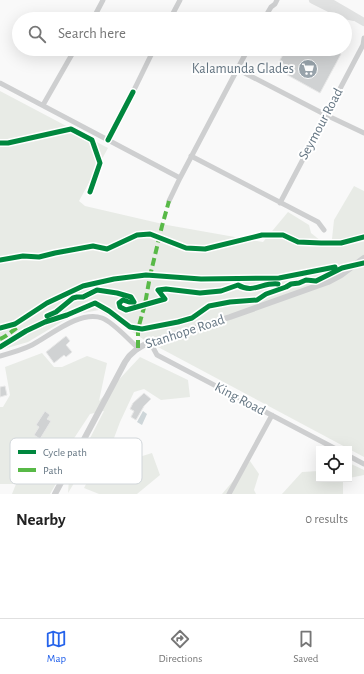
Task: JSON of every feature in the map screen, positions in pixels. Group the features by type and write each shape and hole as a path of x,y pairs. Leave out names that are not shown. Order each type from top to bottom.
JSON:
{"main road":[{"path":"313,0 337,12"},
{"path":"326,0 347,12"},
{"path":"354,17 364,22"}],"street":[{"path":"97,12 103,0"},
{"path":"174,12 180,0"},
{"path":"271,7 272,0"},
{"path":"268,12 277,0"},
{"name":"Seymour Road","path":"280,203 363,45 364,38"},
{"path":"42,105 71,56"},
{"path":"133,92 151,56"},
{"path":"169,201 244,56"},
{"path":"237,69 364,133"},
{"path":"0,83 180,178"},
{"path":"191,156 318,222 324,230"},
{"name":"Stanhope Road","path":"85,438 125,362 130,354 138,348 150,342 230,317 328,282 341,275 364,258"},
{"path":"0,356 14,352 32,344 65,325 88,317 102,318 116,328 138,348"},
{"name":"King Road","path":"150,342 157,355 330,446"},
{"path":"230,494 272,415"},
{"path":"352,458 364,464"},
{"name":"Stanhope Road","path":"55,494 60,484"}],"shaded area":[{"path":"0,91 108,148 79,201 85,206 167,225 263,242 288,212 309,225 311,233 321,241 332,239 334,220 354,186 364,191 364,457 352,451 352,446 343,446 143,339 99,310 73,315 28,342 0,350"},
{"path":"42,353 54,367 62,367 87,356 107,363 99,401 140,357 188,380 190,397 161,400 144,389 134,392 114,438 90,438 104,411 90,414 74,438 10,438 10,484 0,484 0,407 3,407 10,395 5,367"},
{"path":"143,411 147,414 142,425 137,422"},
{"path":"152,453 160,475 137,494 99,494 84,488 86,484 142,484 142,456"},
{"path":"250,461 259,474 254,490 256,494 222,494"},
{"path":"352,464 364,470 364,475 352,477"},
{"path":"316,471 316,482 343,482 343,494 282,494 302,472"},
{"path":"16,484 56,484 50,494 12,494"},
{"path":"69,484 74,484 68,493"}],"building":[{"name":"Kalamunda Glades","path":"282,56 340,56 320,93 282,72 286,65 279,62"},
{"path":"66,336 70,341 66,345 72,352 66,357 64,355 54,363 46,352"},
{"path":"5,386 7,395 0,397 0,387"},
{"path":"144,393 151,399 144,406 136,420 131,417 134,411 130,409 133,403"},
{"path":"45,411 50,415 47,419 51,421 41,438 34,435 39,427 36,425"}],"marked path":[{"path":"138,348 138,329 169,201"},
{"path":"0,339 18,327"}],"cycle path":[{"path":"108,140 133,92"},
{"path":"0,143 8,143 71,129 92,140 100,163 90,192"},
{"path":"0,260 23,256 39,257 93,246 107,249 137,235 150,234 186,248 205,249 262,235 283,235 298,242 321,243 341,243 364,237"},
{"path":"0,347 26,331 45,322 67,315 95,303 109,311 130,327 142,329 192,318 209,306 230,302 257,300 266,294 291,284 306,280 316,281 342,268 364,263"},
{"path":"0,328 15,324 47,303 83,286 114,279 146,275 201,279 279,278 335,267"},
{"path":"47,316 56,312 73,298 83,297 97,290 131,297 134,302 123,300 119,303 120,307 126,310 165,299 158,290 166,289 200,293 221,291 238,285 253,288 278,284"}],"place":[{"name":"Kalamunda Glades","path":"308,69"}]}
